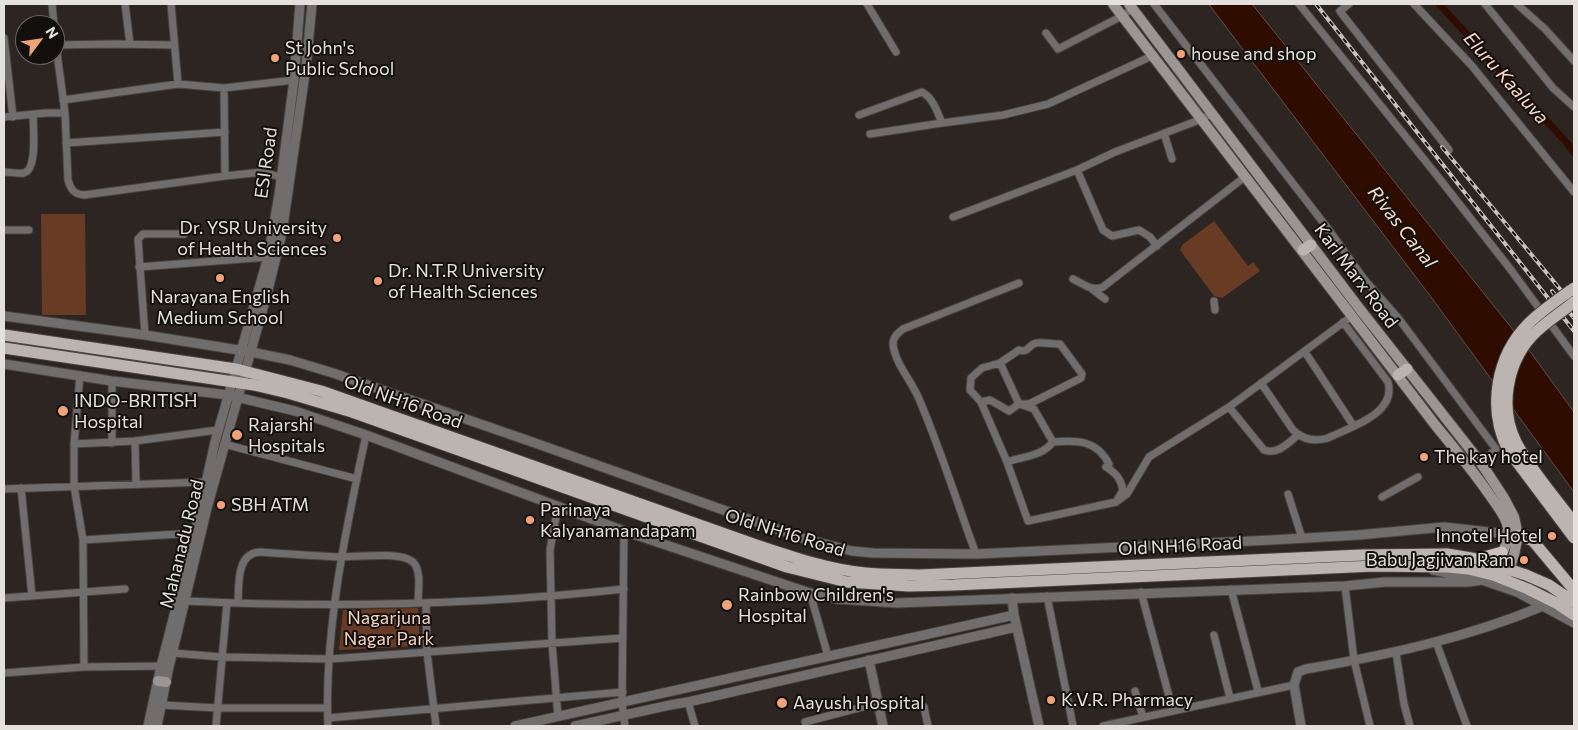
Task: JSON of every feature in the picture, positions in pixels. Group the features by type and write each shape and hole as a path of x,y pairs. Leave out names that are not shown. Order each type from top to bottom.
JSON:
{"highway":[{"path":"1477,559 1502,552"}],"main road":[{"name":"Karl Marx Road","path":"1113,4 1246,176 1307,247 1352,316 1403,372 1480,463 1504,498 1514,517 1513,534"},
{"name":"Karl Marx Road","path":"1131,6 1212,113 1307,247 1403,372 1436,426 1469,465 1513,534"},
{"path":"1574,288 1529,322 1510,348 1499,379 1496,410 1502,436 1508,450 1574,538"},
{"path":"1574,302 1534,333 1518,355 1512,369 1507,407 1516,442 1574,523"},
{"name":"Old NH16 Road","path":"4,335 241,370 321,391 791,557 828,567 866,573 920,575 1362,555 1447,554 1477,559 1491,573"},
{"name":"Old NH16 Road","path":"4,348 237,383 288,393 352,412 778,564 847,582 927,586 1374,566 1448,567 1506,575 1549,586 1574,602"},
{"path":"1491,573 1513,534"},
{"path":"1506,575 1513,534"},
{"path":"1513,534 1533,541 1574,590"},
{"name":"Old NH16 Road","path":"1506,575 1574,614"}],"street":[{"path":"125,4 130,44"},
{"path":"171,4 178,84"},
{"name":"ESI Road","path":"246,351 276,260 286,178 300,4"},
{"name":"ESI Road","path":"241,370 286,178 306,68 312,4"},
{"path":"867,4 896,52"},
{"path":"1154,4 1329,230 1364,279 1399,319 1496,449 1480,463"},
{"path":"1299,4 1511,270 1574,356"},
{"path":"1349,4 1340,11 1342,14 1449,150"},
{"path":"1414,4 1472,66 1574,192"},
{"path":"1485,4 1553,88 1574,107"},
{"path":"1517,4 1545,29 1574,61"},
{"path":"1046,33 1058,49 1122,16 1131,6"},
{"path":"4,38 13,117"},
{"path":"65,45 174,45"},
{"path":"870,134 1003,116 1048,104 1152,56"},
{"path":"59,65 65,114 68,180 71,189 76,194 84,195 132,190 263,172 286,178"},
{"path":"63,100 178,84 224,88 294,80"},
{"path":"224,88 225,176"},
{"path":"860,115 922,92 928,95 942,123"},
{"path":"952,217 1077,170 1115,152 1202,119 1212,113"},
{"path":"4,117 65,114"},
{"path":"4,172 24,172 30,169 33,162 33,115"},
{"path":"66,143 225,132"},
{"path":"1164,133 1172,160"},
{"path":"1077,170 1100,224 1108,234 1112,236 1139,230 1150,237 1156,246"},
{"path":"1092,289 1098,289 1103,286 1246,176"},
{"path":"4,230 29,230"},
{"path":"145,335 138,239 140,236 149,234 184,234"},
{"path":"140,267 268,257"},
{"path":"1074,279 1105,299"},
{"path":"976,554 919,398 902,368 894,350 893,341 903,329 1019,283"},
{"path":"1214,301 1215,310"},
{"path":"4,316 145,335 284,359 333,373 530,441 802,538 852,551 976,554 1358,535 1444,527 1513,534"},
{"path":"982,402 990,400 1009,411 1019,404 1029,404 1081,378 1082,374 1060,344 1038,342 1024,352 1019,350 1000,364 982,368 971,378 970,390 982,402 1007,462 1028,521 1116,502 1128,494 1149,457 1229,407 1352,316"},
{"path":"1261,383 1286,422 1298,435 1310,440 1328,438 1379,412 1389,397 1390,389 1388,382 1343,322"},
{"path":"1305,352 1353,425"},
{"path":"4,364 112,381 232,396 295,411 366,434 624,531 810,593 854,601 897,603 1142,592 1344,586 1385,582 1469,582 1491,573 1517,592 1574,623"},
{"path":"1000,364 1019,404 1034,409 1053,442"},
{"name":"Mahanadu Road","path":"148,726 162,682 218,430 241,370"},
{"path":"80,375 74,444 74,486 83,540 84,667"},
{"path":"112,381 112,443"},
{"name":"Mahanadu Road","path":"165,666 172,653 185,602 224,444 232,396"},
{"path":"1229,407 1264,450 1276,451 1298,435"},
{"path":"74,444 135,441 218,430"},
{"path":"328,726 327,708 335,606 342,557 366,434"},
{"path":"135,441 136,483"},
{"path":"1007,462 1032,456 1047,449 1053,442 1080,441 1098,448 1109,464 1106,468 1121,480 1123,490 1116,502"},
{"path":"224,444 357,479"},
{"path":"1382,497 1418,476"},
{"path":"4,488 206,482"},
{"path":"21,488 32,596"},
{"path":"1288,494 1302,538"},
{"path":"558,506 550,550 552,643 558,717"},
{"path":"624,531 622,703 625,726"},
{"path":"83,540 195,533"},
{"path":"238,603 241,570 246,556 251,553 342,557 392,556 412,561 417,570 422,603 436,726"},
{"path":"1344,586 1354,660 1370,726"},
{"path":"4,598 125,589"},
{"path":"185,602 335,606 551,597 624,589"},
{"path":"1231,589 1258,691"},
{"path":"1142,592 1173,711"},
{"path":"810,593 824,657 822,670"},
{"path":"1047,596 1073,726"},
{"path":"1012,598 1016,627 1039,726"},
{"path":"216,726 227,603"},
{"path":"1300,726 1294,685 1298,672 1396,653 1522,615 1543,606"},
{"path":"515,726 1014,615"},
{"path":"575,726 1016,627"},
{"path":"1214,635 1230,698"},
{"path":"172,653 222,657 330,659 623,638"},
{"path":"1436,642 1467,726"},
{"path":"1396,653 1404,704 1410,726"},
{"path":"869,660 883,726"},
{"path":"4,673 84,667 165,666"},
{"name":"Mahanadu Road","path":"157,726 162,706 162,682"},
{"path":"1103,726 1258,691 1294,685"},
{"path":"1135,690 1143,718"},
{"path":"328,718 622,692"},
{"path":"688,702 695,726"},
{"path":"805,722 878,703"},
{"path":"162,706 327,708"},
{"path":"924,707 928,726"}],"green space":[{"path":"41,214 85,214 86,315 42,315"},
{"path":"1214,221 1248,266 1253,262 1260,271 1222,298 1214,296 1180,250 1182,245"},
{"name":"Nagarjuna Nagar Park","path":"418,608 420,646 339,650 343,610"}],"water":[{"name":"Rivas Canal","path":"1209,4 1252,4 1526,346 1574,412 1574,492 1431,297"}],"waterway":[{"name":"Eluru Kaaluva","path":"1439,4 1567,143 1574,153"}],"railway":[{"path":"1316,4 1574,331"},
{"path":"1442,147 1565,295"},
{"path":"1552,291 1574,318"}],"place":[{"name":"house and shop","path":"1181,54"},
{"name":"St John's Public School","path":"275,58"},
{"name":"Dr. YSR University of Health Sciences","path":"337,238"},
{"name":"Narayana English Medium School","path":"220,278"},
{"name":"Dr. N.T.R University of Health Sciences","path":"378,281"},
{"name":"INDO-BRITISH Hospital","path":"63,411"},
{"name":"Rajarshi Hospitals","path":"237,435"},
{"name":"The kay hotel","path":"1424,457"},
{"name":"SBH ATM","path":"221,505"},
{"name":"Parinaya Kalyanamandapam","path":"530,520"},
{"name":"Innotel Hotel","path":"1552,536"},
{"name":"Babu Jagjivan Ram","path":"1524,560"},
{"name":"Rainbow Children's Hospital","path":"727,605"},
{"name":"K.V.R. Pharmacy","path":"1051,700"},
{"name":"Aayush Hospital","path":"782,703"}]}
